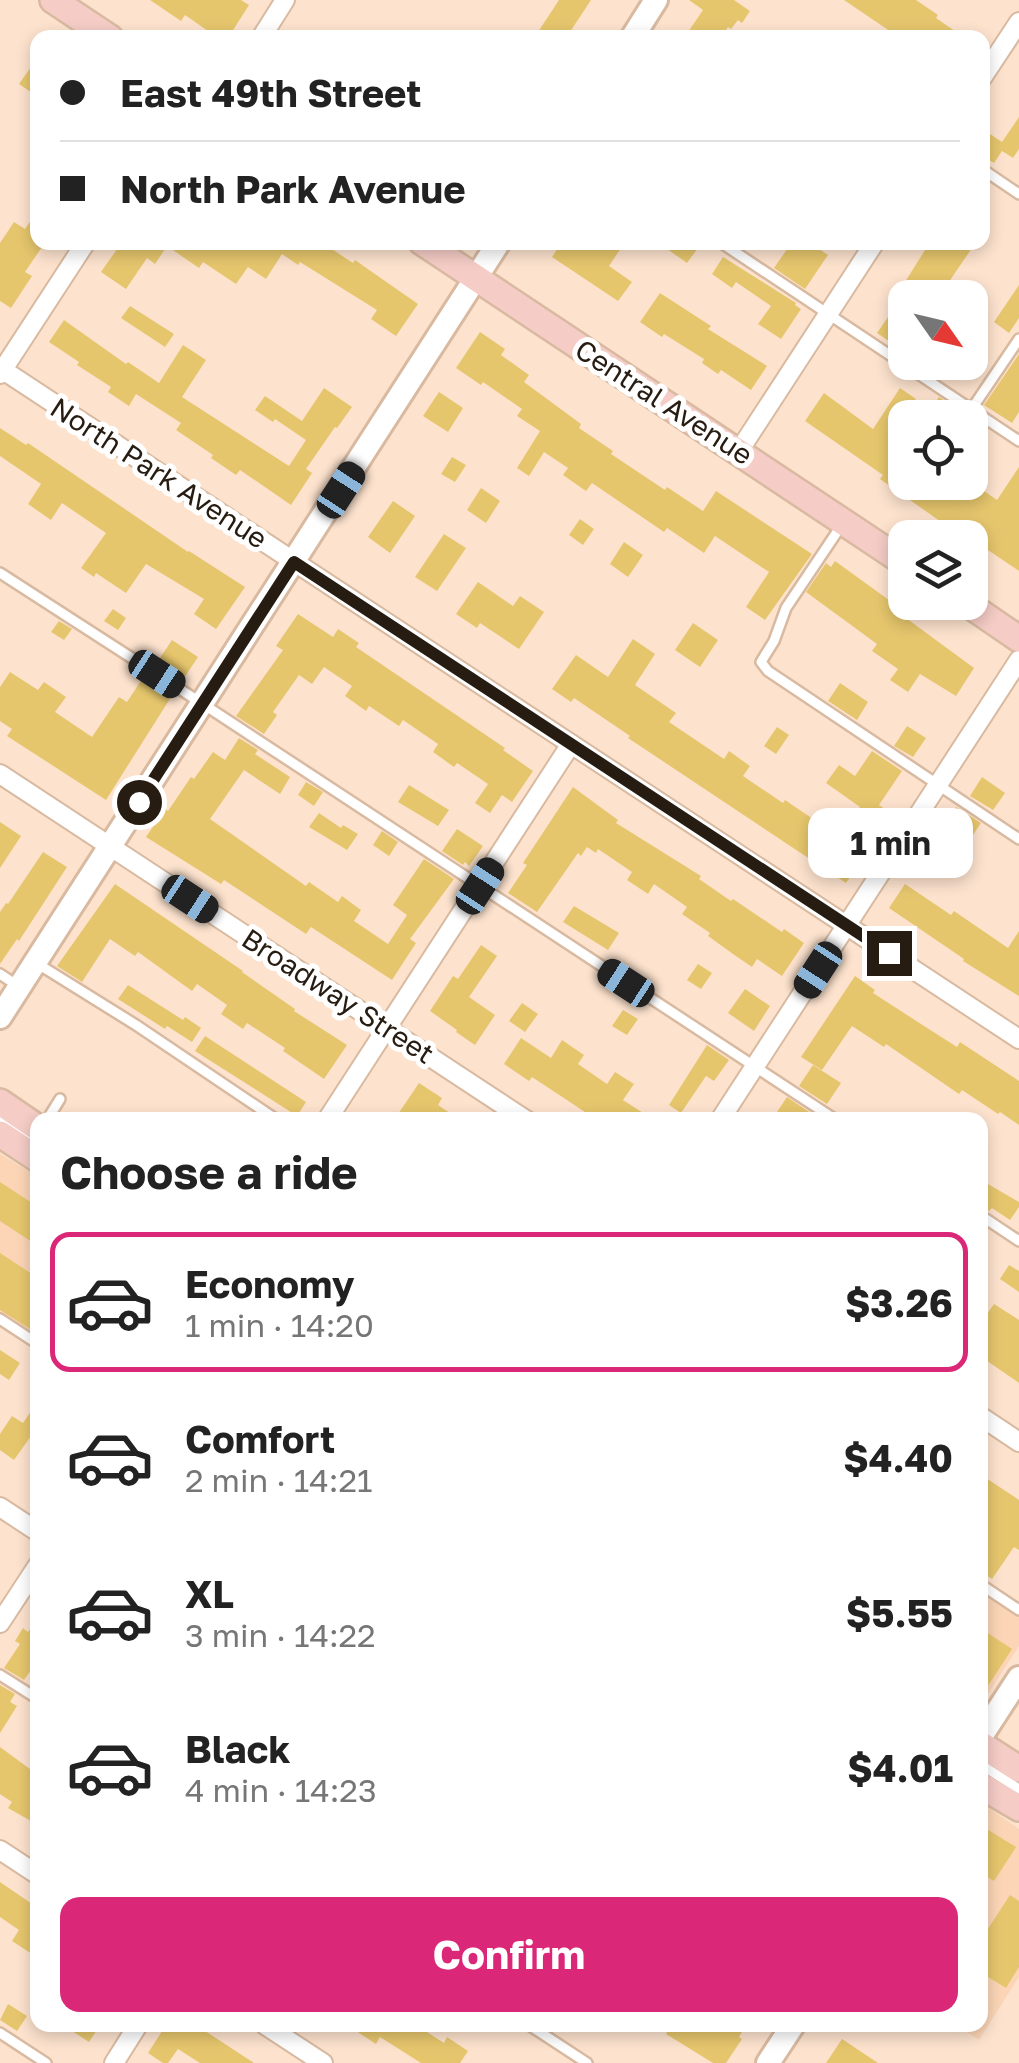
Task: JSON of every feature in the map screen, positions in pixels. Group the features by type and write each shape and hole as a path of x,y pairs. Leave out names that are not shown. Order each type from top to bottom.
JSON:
{"main road":[{"path":"53,0 98,30"},
{"name":"Central Avenue","path":"434,250 888,551"},
{"path":"988,618 1019,639"},
{"path":"0,1102 30,1123"},
{"path":"0,1134 30,1154"},
{"path":"988,1747 1019,1769"},
{"path":"988,1790 1019,1808"}],"street":[{"path":"265,30 285,0"},
{"path":"637,30 656,0"},
{"path":"990,66 1019,22"},
{"path":"1,371 81,250"},
{"path":"0,1017 10,980 36,962 494,250"},
{"path":"739,451 870,250"},
{"name":"North Park Avenue","path":"1,371 1019,1040"},
{"path":"725,1112 1019,660"},
{"path":"332,1112 571,744"},
{"name":"Broadway Street","path":"0,774 514,1112"},
{"path":"988,1421 1019,1442"},
{"path":"0,1507 30,1527"},
{"path":"0,1623 30,1577"},
{"path":"988,1728 1019,1678"},
{"path":"0,1850 30,1870"},
{"path":"114,2063 134,2032"},
{"path":"276,2032 323,2063"},
{"path":"768,2063 786,2032"}],"lane":[{"path":"990,175 1019,194"},
{"path":"732,250 957,400"},
{"path":"979,400 1019,339"},
{"path":"988,421 1019,442"},
{"path":"844,522 786,608 761,662 768,671 1019,839"},
{"path":"0,573 824,1112"},
{"path":"36,962 265,1112"},
{"path":"52,1112 60,1099"},
{"path":"0,1119 30,1139"},
{"path":"988,1220 1019,1241"},
{"path":"0,1319 30,1339"},
{"path":"988,1589 1019,1610"},
{"path":"0,1675 30,1694"},
{"path":"988,1769 1019,1789"},
{"path":"539,2032 586,2063"},
{"path":"0,2033 46,2063"}],"shaded area":[{"path":"0,1154 30,1172 30,1333 0,1313"},
{"path":"988,1596 1019,1616 1019,1646 988,1694"},
{"path":"988,1808 1019,1829 1019,1977 988,2026"},
{"path":"967,2032 984,2032 979,2040"}],"building":[{"path":"150,0 241,0 249,5 233,30 207,30 185,15 181,21"},
{"path":"559,0 591,0 571,30 539,30"},
{"path":"689,0 734,0 750,11 742,23 738,20 731,29 689,30 703,10"},
{"path":"844,0 916,0 953,30 888,30"},
{"path":"30,68 30,92 19,84"},
{"path":"1019,117 1019,149 1013,158 1002,151 994,163 990,161 990,134 1002,142"},
{"path":"14,222 25,229 30,222 30,250 40,250 25,272 32,276 11,308 0,301 0,243"},
{"path":"116,250 164,250 155,264 147,258 126,289 101,272"},
{"path":"173,250 333,250 353,263 355,260 418,304 396,336 371,319 377,310 282,254 266,279 248,267 236,284 203,262 199,268"},
{"path":"557,250 620,250 609,266 632,282 618,301 552,257"},
{"path":"668,250 697,250 687,263"},
{"path":"786,250 821,250 828,255 805,289 774,268"},
{"path":"925,250 971,250 950,280 906,280"},
{"path":"723,257 801,309 781,339 758,324 771,306 736,282 732,288 712,274"},
{"path":"1019,285 1019,318 1009,333 994,322"},
{"path":"660,293 767,366 751,390 721,370 718,374 702,363 704,359 640,322"},
{"path":"130,306 174,334 165,347 121,318"},
{"path":"888,317 888,340 877,333"},
{"path":"64,320 159,383 183,345 206,360 182,397 289,466 306,440 255,410 265,396 302,421 324,388 352,407 306,469 312,473 291,505 240,470 236,475 211,458 213,455 176,430 181,423 136,394 129,406 108,392 111,387 49,342"},
{"path":"480,332 505,349 501,355 529,375 524,382 581,424 579,428 613,451 611,454 703,511 716,491 812,554 765,620 746,607 769,572 715,536 704,553 667,528 664,532 592,483 586,491 563,475 568,468 544,452 529,476 517,468 540,431 517,416 522,409 456,368"},
{"path":"1019,354 1019,412 1012,423 988,408 987,400"},
{"path":"900,388 916,399 915,400 892,400"},
{"path":"439,392 463,408 448,432 423,416"},
{"path":"824,393 873,429 888,406 888,485 880,479 883,475 805,421"},
{"path":"0,428 245,587 216,629 194,614 204,599 146,564 126,593 81,568 106,533 62,503 51,520 28,504 41,484 0,456"},
{"path":"452,457 466,465 455,482 441,474"},
{"path":"1019,467 1019,571 988,550 988,520 938,520 910,500 988,500 988,494 997,500"},
{"path":"481,488 500,501 486,523 467,510"},
{"path":"393,501 415,516 390,553 368,537"},
{"path":"580,519 594,529 583,545 569,535"},
{"path":"444,534 466,548 437,591 415,577"},
{"path":"624,542 643,555 628,577 610,564"},
{"path":"835,561 888,599 888,620 909,620 974,668 956,696 920,674 908,692 890,680 898,669 872,651 877,644 806,592 826,563 831,567"},
{"path":"478,582 513,606 520,596 544,612 519,649 480,623 477,628 456,614"},
{"path":"113,609 126,618 118,630 104,621"},
{"path":"298,614 333,637 338,629 359,643 356,647 533,771 512,802 502,795 490,813 475,803 488,784 433,752 438,744 403,720 399,726 369,706 366,711 345,696 352,686 324,667 312,684 299,675 273,712 277,715 264,734 236,716 283,650 276,646"},
{"path":"59,621 72,629 64,640 51,632"},
{"path":"693,623 718,640 700,667 675,650"},
{"path":"633,639 655,654 635,685 676,713 669,722 724,759 729,751 750,766 743,776 813,819 819,811 845,829 860,807 826,783 839,765 855,776 872,751 902,771 879,805 888,811 866,841 872,845 846,883 574,698 571,702 552,689 576,655 608,677"},
{"path":"172,640 198,657 182,681 156,664"},
{"path":"10,672 38,690 44,682 66,697 55,712 92,737 119,697 127,702 144,676 173,694 106,800 7,736 12,729 0,721 0,687"},
{"path":"840,683 868,702 857,720 828,701"},
{"path":"907,726 926,738 913,757 894,746"},
{"path":"777,727 789,735 776,754 764,746"},
{"path":"239,738 290,777 280,794 244,770 210,819 306,886 309,882 338,902 342,896 361,910 354,921 388,944 407,915 393,905 424,859 454,879 410,939 416,943 392,980 311,927 306,934 224,880 221,884 146,837 213,752 225,760"},
{"path":"982,777 1005,793 993,810 970,796"},
{"path":"306,782 323,792 314,806 298,795"},
{"path":"409,785 449,810 438,826 398,802"},
{"path":"573,787 618,820 616,823 701,876 699,879 731,901 804,943 782,976 757,959 752,967 733,954 682,914 687,907 654,884 648,894 627,880 632,872 598,849 596,853 587,847 581,856 578,853 537,912 508,893"},
{"path":"956,807 981,823 969,841 944,825"},
{"path":"319,813 358,834 347,850 309,827"},
{"path":"0,822 21,836 0,868"},
{"path":"457,829 483,846 469,866 442,851"},
{"path":"382,831 398,842 389,856 373,845"},
{"path":"43,852 67,867 0,964 0,912"},
{"path":"115,884 347,1045 324,1079 247,1023 243,1029 221,1014 227,1005 197,984 192,991 138,952 135,956 110,939 82,982 57,966"},
{"path":"905,884 1008,948 1019,931 1019,996 889,908"},
{"path":"574,906 619,933 608,950 563,922"},
{"path":"481,945 497,956 469,997 495,1015 475,1045 430,1011 453,976 458,979"},
{"path":"698,964 712,973 701,989 687,980"},
{"path":"855,976 875,990 873,993 921,1024 957,1047 960,1042 1019,1081 1019,1125 962,1090 959,1094 886,1044 884,1047 852,1026 822,1070 801,1057"},
{"path":"128,985 201,1028 192,1042 118,999"},
{"path":"745,989 770,1006 754,1031 728,1013"},
{"path":"522,1003 538,1014 525,1032 509,1021"},
{"path":"623,1010 638,1019 627,1035 612,1026"},
{"path":"205,1036 306,1102 300,1112 291,1112 195,1051"},
{"path":"521,1038 551,1058 562,1040 584,1055 578,1064 607,1084 615,1072 634,1084 623,1100 642,1112 585,1112 532,1077 529,1081 504,1064"},
{"path":"707,1045 729,1060 714,1081 706,1076 682,1112 669,1105"},
{"path":"813,1065 841,1083 827,1104 799,1086"},
{"path":"419,1083 442,1098 438,1105 448,1112 399,1112"},
{"path":"787,1097 809,1112 777,1112"},
{"path":"0,1182 30,1202 30,1241 0,1221"},
{"path":"988,1184 1019,1202 1010,1220 992,1208 989,1211"},
{"path":"0,1253 30,1273 30,1329 0,1310"},
{"path":"1009,1265 1019,1271 1019,1292 1000,1279"},
{"path":"994,1304 1019,1320 1019,1383 988,1362 988,1313"},
{"path":"0,1350 20,1363 9,1380 0,1374"},
{"path":"30,1413 30,1437 14,1460 0,1450 0,1434 12,1416 23,1423"},
{"path":"988,1479 1019,1500 1019,1550 1014,1547 992,1579 988,1576"},
{"path":"23,1628 28,1632 30,1629 30,1671 24,1680 4,1668 20,1644 15,1641"},
{"path":"988,1633 1012,1649 988,1686"},
{"path":"0,1685 15,1694 10,1702 17,1706 0,1733"},
{"path":"0,1747 30,1769 30,1820 8,1808 12,1802 0,1794"},
{"path":"988,1830 1016,1847 994,1881 988,1877"},
{"path":"0,1882 30,1903 30,1953 12,1941 19,1930 0,1917"},
{"path":"1010,1895 1019,1901 1019,1967 1006,1988 988,1977 988,1929"},
{"path":"8,2004 27,2016 17,2031 0,2020"},
{"path":"74,2032 95,2032 89,2042"},
{"path":"162,2032 207,2032 254,2063 200,2063 178,2049 168,2063 163,2063 148,2053"},
{"path":"358,2032 427,2032 444,2043 447,2037 468,2051 460,2063 421,2063 380,2037 376,2044"},
{"path":"742,2032 742,2039 726,2063 713,2063 666,2034"},
{"path":"842,2039 878,2063 826,2063"}],"route":[{"path":"139,802 294,562 889,953"}]}
